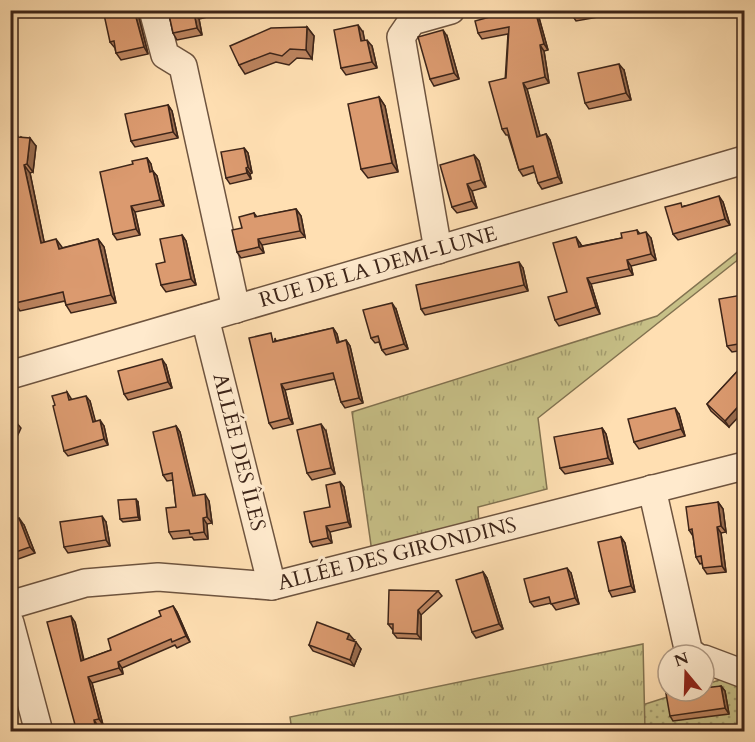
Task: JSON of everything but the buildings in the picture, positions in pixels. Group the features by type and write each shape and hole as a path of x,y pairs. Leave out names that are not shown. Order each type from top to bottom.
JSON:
{"street":[{"path":"153,10 165,54 183,66 236,309"},
{"path":"438,249 401,37 412,21 451,10"},
{"name":"RUE DE LA DEMI-LUNE","path":"11,372 205,318 744,160"},
{"name":"ALLÉE DES ÎLES","path":"205,318 272,586"},
{"name":"ALLÉE DES GIRONDINS","path":"10,605 86,583 148,578 272,586 744,466"},
{"path":"652,489 687,643"},
{"path":"10,623 39,732"},
{"path":"716,664 744,674"}],"green space":[{"path":"744,247 744,255 538,418 547,489 478,507 479,526 372,552 352,412 657,316"},
{"path":"643,644 645,731 292,731 290,717"},
{"path":"744,672 744,731 558,732 656,701 656,703 716,703 716,681"}]}
